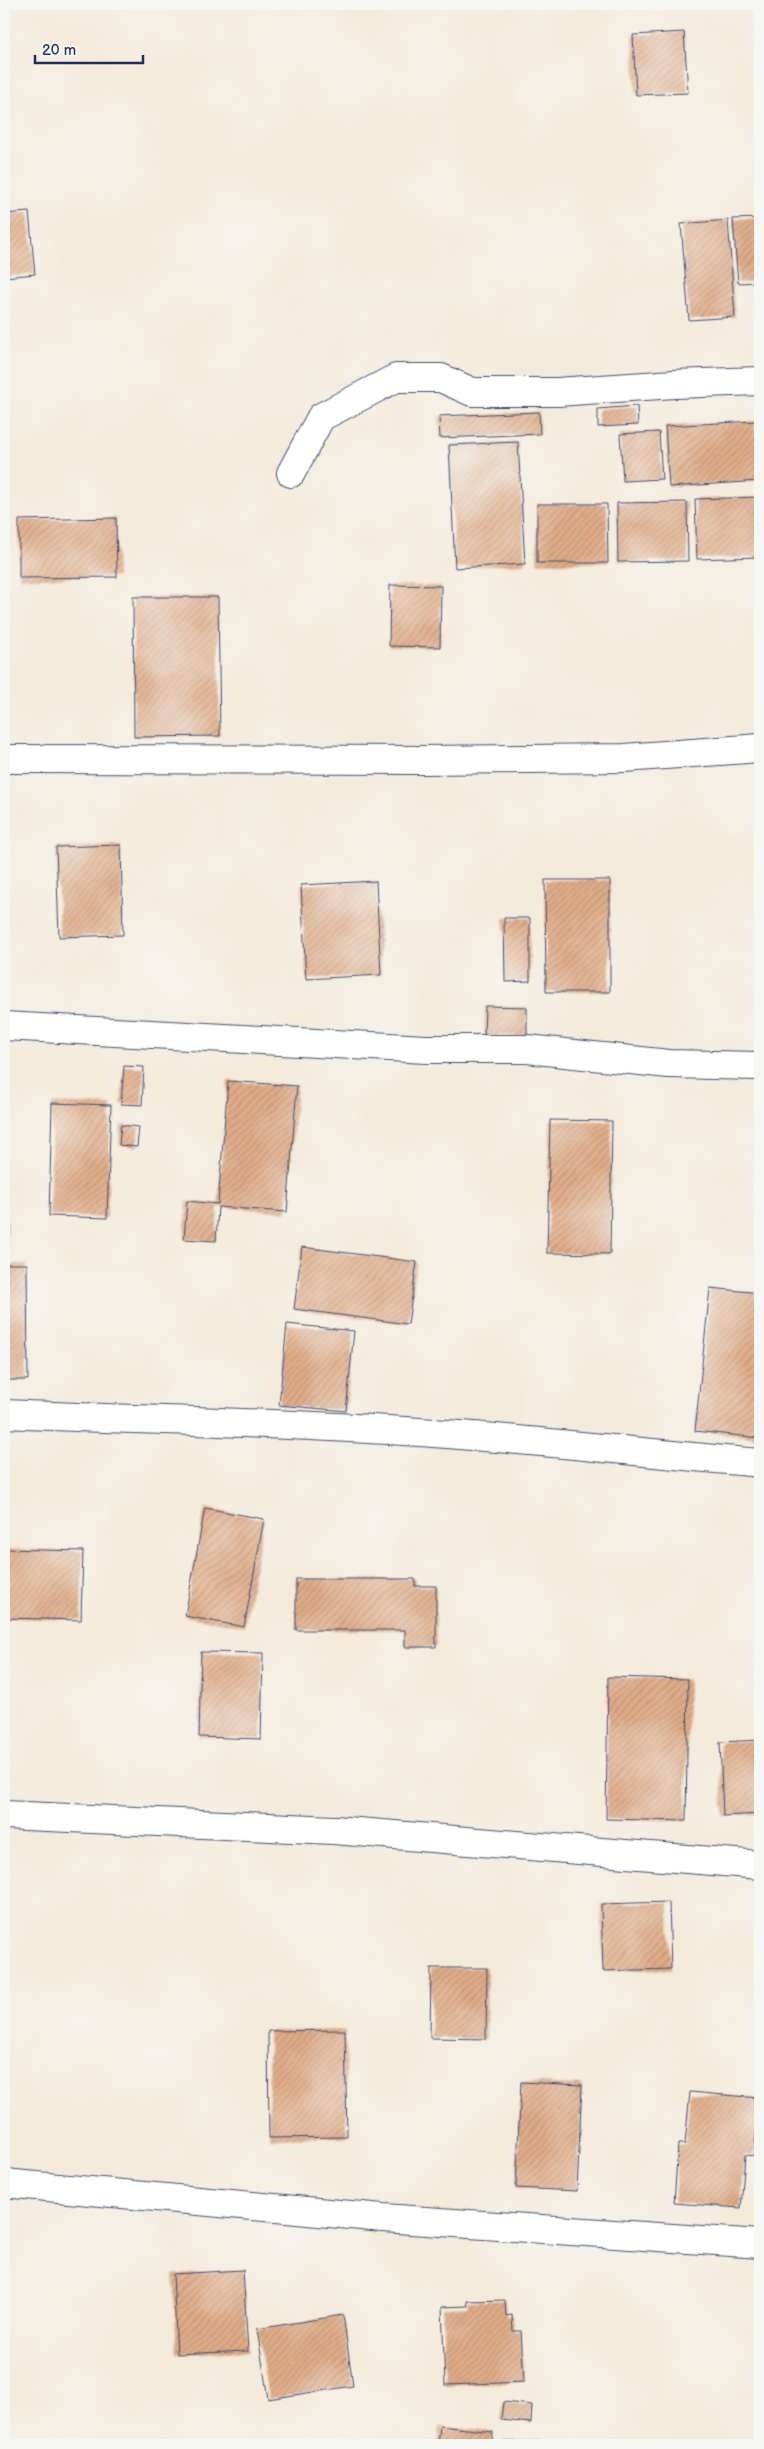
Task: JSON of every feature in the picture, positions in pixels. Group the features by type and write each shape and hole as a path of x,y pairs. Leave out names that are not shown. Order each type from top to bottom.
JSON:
{"street":[{"path":"291,473 321,417 396,378 441,378 472,392 557,392 674,384 760,381"},
{"path":"4,759 423,760 624,758 760,748"},
{"path":"4,1026 426,1049 528,1049 669,1064 760,1066"},
{"path":"4,1414 402,1431 566,1443 657,1454 760,1463"},
{"path":"4,1815 334,1830 760,1865"},
{"path":"4,2183 383,2218 760,2244"}],"building":[{"path":"684,32 688,93 636,95 633,35"},
{"path":"29,212 35,274 4,277 4,214"},
{"path":"760,218 760,282 738,283 733,219"},
{"path":"728,220 735,317 689,320 681,224"},
{"path":"637,406 638,425 598,427 598,409"},
{"path":"539,412 540,434 440,438 439,416"},
{"path":"755,421 759,481 669,487 665,426"},
{"path":"659,432 662,479 623,481 620,434"},
{"path":"518,442 525,564 455,568 449,445"},
{"path":"760,497 760,557 697,559 695,499"},
{"path":"687,502 688,561 618,562 617,503"},
{"path":"537,504 607,504 608,563 537,563"},
{"path":"116,518 117,577 19,578 19,520"},
{"path":"390,585 441,586 440,647 389,646"},
{"path":"133,597 218,597 220,736 134,737"},
{"path":"121,845 123,935 59,937 56,847"},
{"path":"545,880 610,880 610,992 546,992"},
{"path":"376,881 381,975 306,979 301,885"},
{"path":"504,918 530,918 530,981 505,982"},
{"path":"485,1006 527,1007 527,1036 484,1036"},
{"path":"124,1066 144,1067 142,1105 121,1104"},
{"path":"228,1081 297,1086 287,1212 218,1207 216,1241 184,1239 187,1201 218,1204"},
{"path":"52,1103 111,1105 107,1218 49,1216"},
{"path":"550,1120 612,1121 610,1254 547,1253"},
{"path":"121,1125 139,1127 137,1147 119,1145"},
{"path":"4,1221 8,1221 6,1264 27,1264 28,1380 4,1380"},
{"path":"302,1247 417,1262 408,1324 294,1309"},
{"path":"710,1288 760,1293 760,1438 695,1431"},
{"path":"287,1324 354,1331 346,1411 279,1405"},
{"path":"205,1508 264,1519 244,1627 185,1616"},
{"path":"4,1549 83,1551 81,1620 4,1618"},
{"path":"296,1579 415,1579 415,1586 436,1586 436,1647 405,1647 405,1630 296,1630"},
{"path":"201,1652 263,1653 261,1739 199,1737"},
{"path":"608,1677 688,1679 686,1821 606,1819"},
{"path":"760,1740 760,1814 723,1816 720,1742"},
{"path":"669,1902 671,1969 603,1971 601,1904"},
{"path":"431,1968 487,1968 486,2039 430,2038"},
{"path":"345,2030 347,2137 269,2138 268,2031"},
{"path":"521,2082 582,2085 577,2191 516,2188"},
{"path":"690,2092 759,2098 754,2156 745,2155 741,2208 674,2203 678,2144 685,2144"},
{"path":"243,2270 248,2351 177,2354 173,2274"},
{"path":"505,2300 506,2316 512,2315 513,2331 521,2331 524,2382 445,2385 442,2307 468,2306 467,2301"},
{"path":"343,2315 353,2386 268,2399 257,2329"},
{"path":"503,2402 532,2405 531,2423 501,2420"},
{"path":"440,2426 493,2432 492,2445 438,2445"},
{"path":"570,2440 570,2445 503,2445 503,2442"}]}
